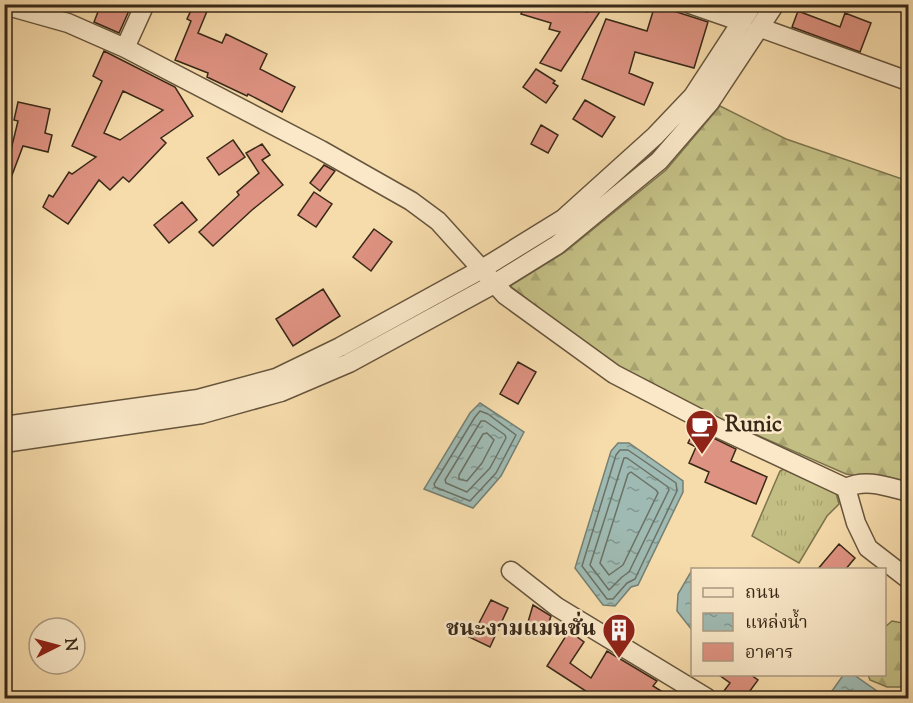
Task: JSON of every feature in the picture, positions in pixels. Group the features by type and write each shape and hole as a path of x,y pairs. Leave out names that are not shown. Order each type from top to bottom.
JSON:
{"street":[{"path":"125,48 145,4"},
{"path":"690,4 738,15"},
{"path":"4,426 198,399 276,378 340,347 482,269 563,219 655,136 693,96 738,15 753,4"},
{"path":"4,443 202,414 281,392 349,363 494,284 557,245 659,160 710,102 775,4"},
{"path":"4,5 68,23 125,48 321,150 411,201 438,221 505,295 615,374 720,429 846,488"},
{"path":"760,28 909,81"},
{"path":"846,488 855,483 864,482 909,492"},
{"path":"846,488 847,499 868,548 909,579"},
{"path":"512,571 557,607 707,699"}],"green space":[{"path":"720,106 786,139 908,181 908,484 846,474 727,422 619,368 510,286 565,252 666,170"},
{"path":"784,469 836,493 839,504 827,516 799,563 752,536 780,471"},
{"path":"892,621 908,624 908,683 905,687 887,687 870,680 868,676 886,676 886,626"}],"water":[{"path":"480,403 524,432 501,476 473,508 424,489 470,413"},
{"path":"618,443 629,443 683,481 683,492 638,585 631,587 615,606 603,605 575,568 611,451"},
{"path":"691,572 691,629 677,611 678,594"},
{"path":"843,676 855,676 887,698 827,698"}],"building":[{"path":"101,4 132,4 119,33 94,22"},
{"path":"194,4 210,4 198,33 222,43 226,34 267,54 260,69 295,87 282,112 248,94 247,96 207,77 208,73 175,60 191,21 187,19"},
{"path":"524,4 562,4 587,12 590,4 603,7 561,71 540,63 560,32 549,29 551,23 521,14"},
{"path":"655,5 708,22 694,68 635,52 629,73 653,83 644,105 582,79 606,19 647,31"},
{"path":"798,11 840,27 845,13 871,23 860,52 792,27"},
{"path":"104,51 175,87 193,116 161,138 166,143 129,182 123,177 110,190 99,180 68,224 43,207 49,195 53,197 69,172 72,174 96,157 72,146 102,81 93,76","holes":["123,91 163,110 120,140 104,133"]},
{"path":"536,69 555,81 553,83 558,86 546,103 523,87"},
{"path":"585,100 615,117 602,137 573,119"},
{"path":"18,102 50,109 45,133 52,135 48,152 23,146 6,191 4,156 9,158 18,121 14,120"},
{"path":"541,125 558,135 548,153 531,144"},
{"path":"233,140 245,157 219,175 207,158"},
{"path":"262,144 270,155 262,160 283,185 213,246 199,232 239,195 237,192 259,173 246,153"},
{"path":"324,165 335,171 320,191 310,183"},
{"path":"314,192 332,204 316,227 298,215"},
{"path":"182,202 197,220 169,243 154,225"},
{"path":"374,229 392,242 371,271 353,257"},
{"path":"323,289 340,316 293,346 276,319"},
{"path":"518,362 536,372 518,404 500,394"},
{"path":"695,429 736,449 731,461 767,477 756,504 705,482 709,472 689,463 696,447 688,443"},
{"path":"839,544 855,558 847,568 819,568"},
{"path":"491,600 508,608 490,647 469,637"},
{"path":"533,605 551,616 547,628 528,622"},
{"name":"ชนะงามแมนชั่น","path":"569,631 584,642 570,663 591,678 607,651 657,681 653,686 674,699 598,699 547,666"},
{"path":"720,676 752,676 758,680 744,699 733,699 724,691 730,683"}],"waterway":[{"path":"757,15 764,4"},
{"path":"611,188 642,162 660,143"},
{"path":"339,358 400,324"}],"place":[{"name":"Runic","path":"702,455"},
{"name":"ชนะงามแมนชั่น","path":"619,659"}]}
